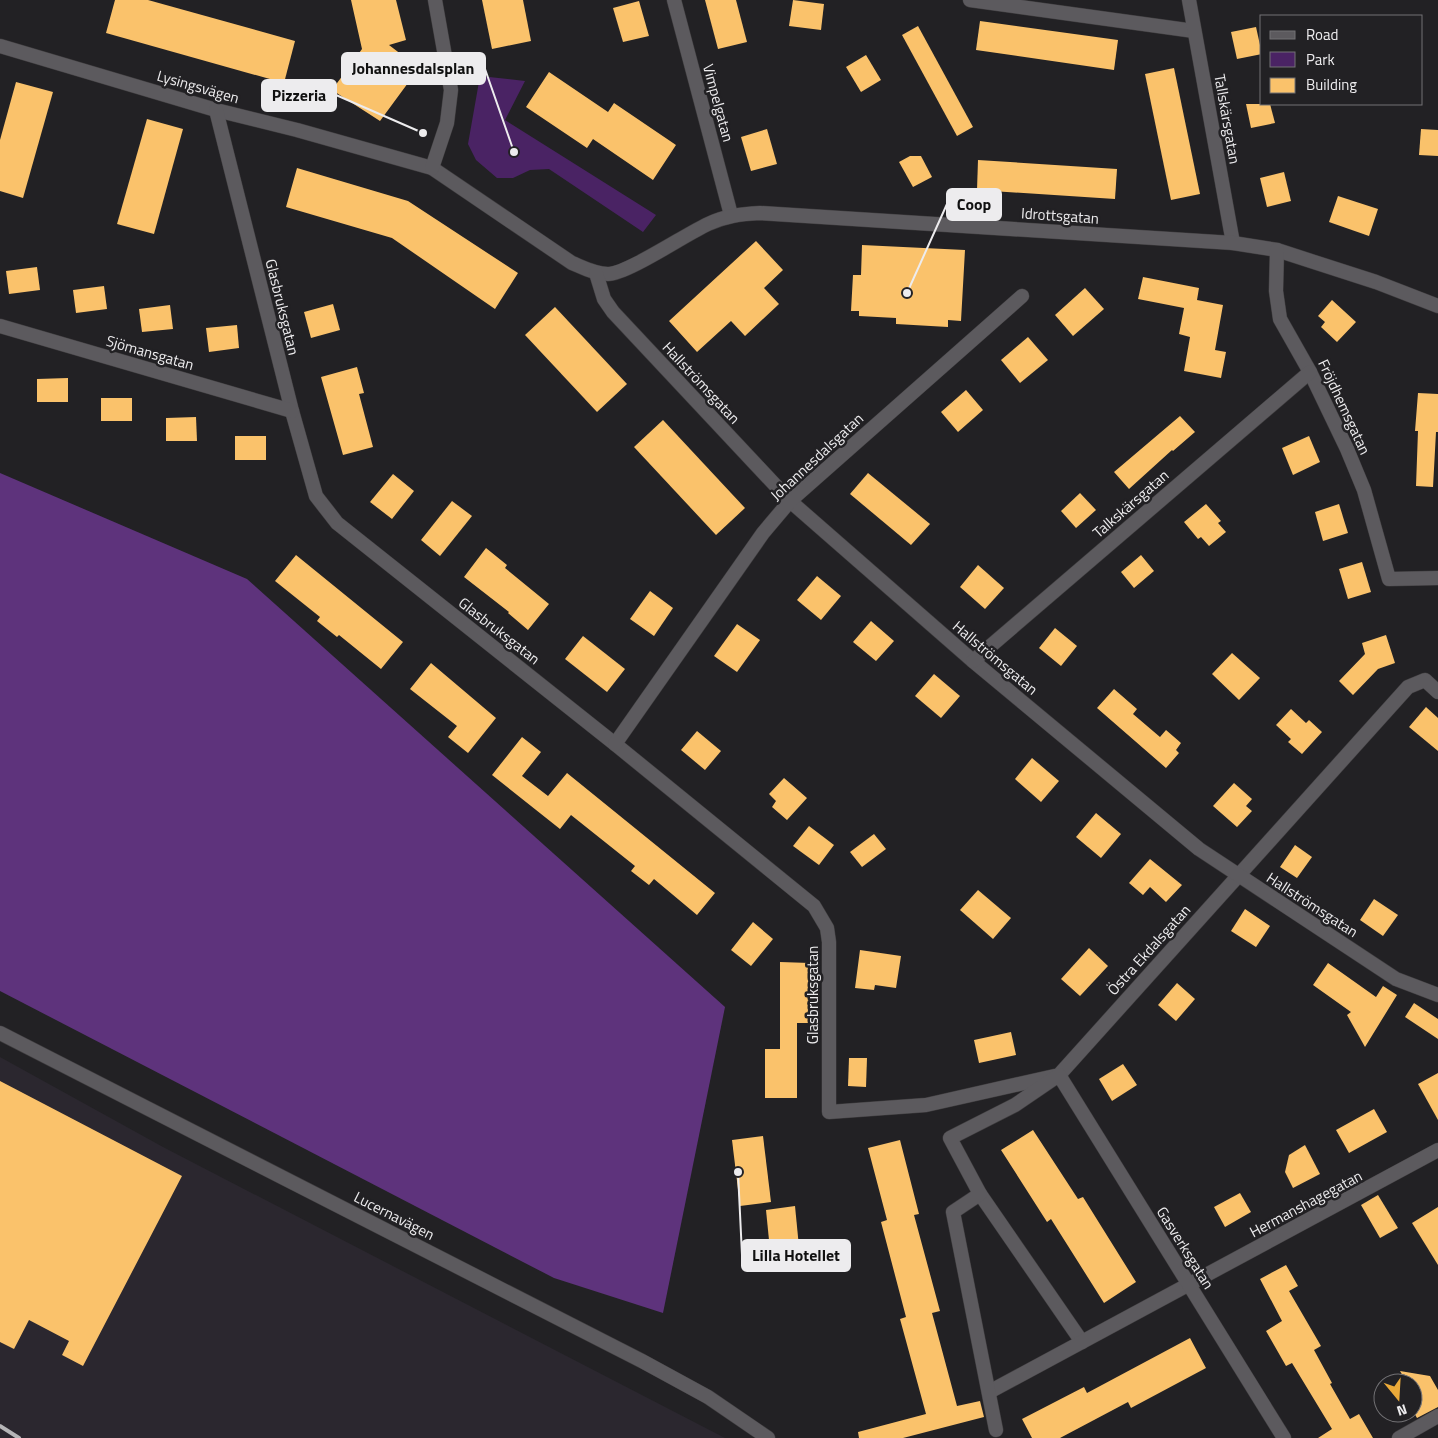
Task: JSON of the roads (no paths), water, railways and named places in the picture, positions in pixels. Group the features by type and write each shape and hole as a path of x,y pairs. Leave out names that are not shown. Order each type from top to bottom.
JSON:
{"street":[{"path":"432,168 447,123 451,90 435,0"},
{"name":"Vimpelgatan","path":"674,0 730,215"},
{"path":"970,0 1194,31"},
{"name":"Tallskärsgatan","path":"1189,0 1233,243"},
{"name":"Lysingsvägen","path":"0,46 216,110 432,168 572,263 596,273"},
{"name":"Glasbruksgatan","path":"216,110 292,411 316,496 337,524 804,896 822,917 830,942 830,1112 926,1105 1059,1075"},
{"name":"Idrottsgatan","path":"596,273 610,274 626,269 687,235 730,215 760,213 1233,243 1278,250 1376,282 1438,306"},
{"name":"Fröjdhemsgatan","path":"1278,250 1276,291 1280,319 1310,372 1364,490 1389,579 1438,578"},
{"name":"Hallströmsgatan","path":"596,273 604,299 614,312 790,501 973,661 1199,849 1237,876 1396,979 1438,995"},
{"name":"Johannesdalsgatan","path":"615,744 763,533 790,501 1022,296"},
{"name":"Sjömansgatan","path":"0,326 292,411"},
{"name":"Talkskärsgatan","path":"973,661 1310,372"},
{"name":"Östra Ekdalsgatan","path":"980,1194 950,1138 1015,1105 1059,1075 1408,687 1425,680 1438,692"},
{"name":"Lucernavägen","path":"0,1032 642,1361 708,1397 768,1438"},
{"name":"Gasverksgatan","path":"1059,1075 1284,1438"},
{"name":"Hermanshagegatan","path":"988,1392 1189,1286 1438,1150"},
{"path":"996,1430 952,1212 980,1194 1082,1342"},
{"path":"1399,1438 1438,1416"}],"railway":[{"path":"0,1426 19,1438"}],"place":[{"name":"Pizzeria","path":"423,133"},
{"name":"Johannesdalsplan","path":"514,152"},
{"name":"Coop","path":"907,293"},
{"name":"Lilla Hotellet","path":"738,1172"}]}
